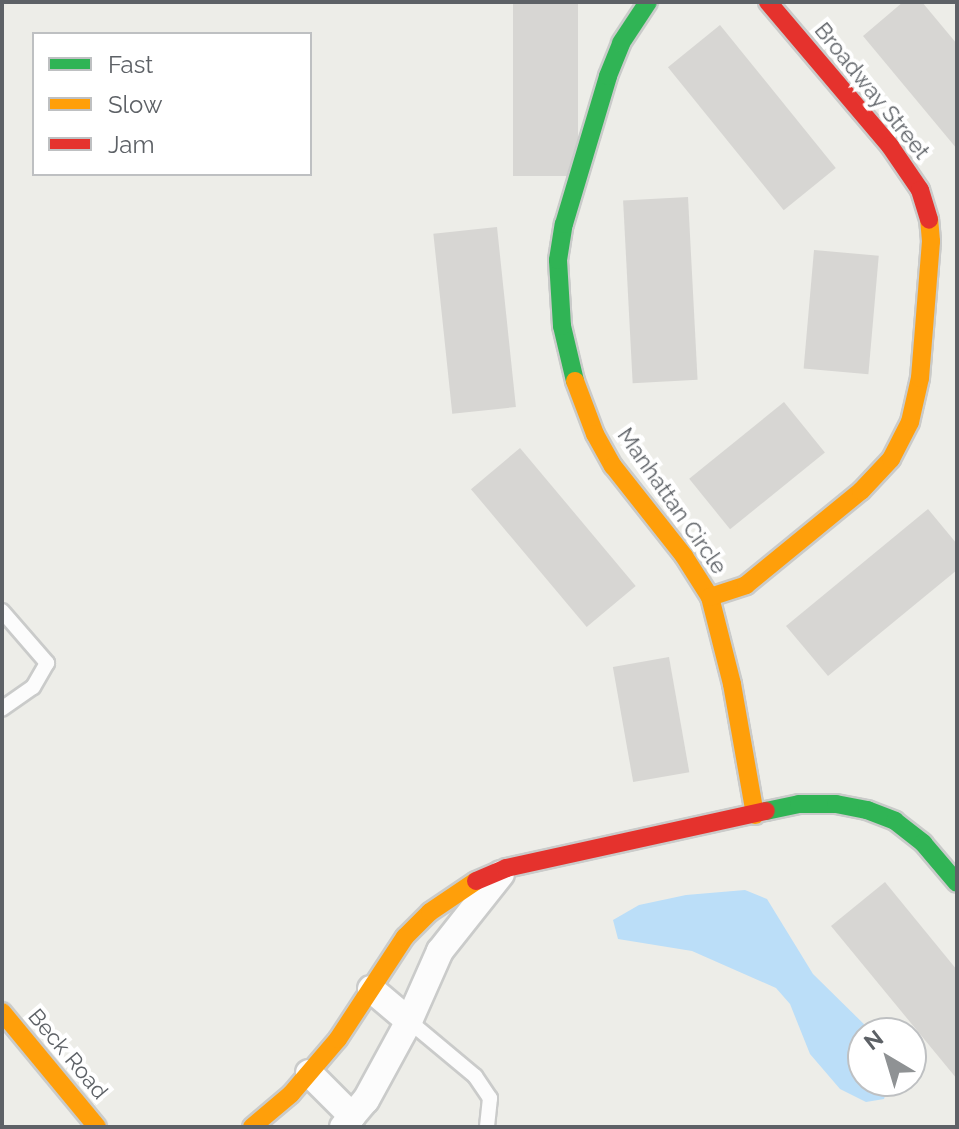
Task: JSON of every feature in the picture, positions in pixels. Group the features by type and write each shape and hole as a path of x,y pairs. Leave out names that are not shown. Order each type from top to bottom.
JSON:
{"street":[{"name":"Manhattan Circle","path":"648,2 621,43 608,76 564,224 558,260 562,326 576,386 613,466 684,556 710,597 732,684 755,815"},
{"name":"Broadway Street","path":"710,597 746,585 861,491 891,459 910,422 920,378 931,241 928,215 920,190 890,146 768,2"},
{"path":"252,1127 309,1073 338,1039 405,937 430,912 465,885 506,868 799,804 867,810 895,821 923,843 957,883"},
{"path":"309,1073 348,1122 366,1100 409,1021 440,951 506,868"},
{"path":"371,989 409,1021"},
{"name":"Beck Road","path":"2,1012 97,1127"}],"lane":[{"path":"2,611 47,663 33,687 2,709"},
{"path":"409,1021 475,1076 490,1098 487,1127"}],"water":[{"path":"745,890 767,899 813,974 857,1017 847,1017 847,1092 840,1089 810,1054 790,1004 776,988 692,951 618,939 613,920 639,905 686,895"},
{"path":"856,1097 885,1097 884,1099 866,1102"}],"building":[{"path":"513,2 578,2 578,176 513,176"},
{"path":"903,2 922,2 957,44 957,149 863,36"},
{"path":"720,25 836,168 784,210 668,67"},
{"path":"688,197 698,380 633,383 623,200"},
{"path":"497,227 516,407 452,414 433,234"},
{"path":"814,250 879,256 868,374 804,369"},
{"path":"784,402 825,453 730,529 689,479"},
{"path":"520,448 636,586 587,627 471,489"},
{"path":"928,509 957,544 957,570 828,676 786,626"},
{"path":"669,657 689,772 633,782 613,667"},
{"path":"885,882 957,970 957,1079 927,1043 927,1017 906,1017 831,926"}],"traffic: fast":[{"path":"575,381 562,326 558,260 564,224 608,76 621,43 648,2"},
{"path":"766,811 799,804 836,804 867,810 895,821 923,843 957,883"}],"traffic: slow":[{"path":"710,597 746,585 861,491 891,459 910,422 920,378 931,241 929,220"},
{"path":"575,381 595,434 613,466 684,556 710,597 732,684 755,815"},
{"path":"252,1127 291,1094 338,1039 405,937 430,912 476,881"},
{"path":"2,1012 97,1127"}],"traffic: jam":[{"path":"768,2 890,146 920,190 929,220"},
{"path":"476,881 506,868 766,811"}]}
